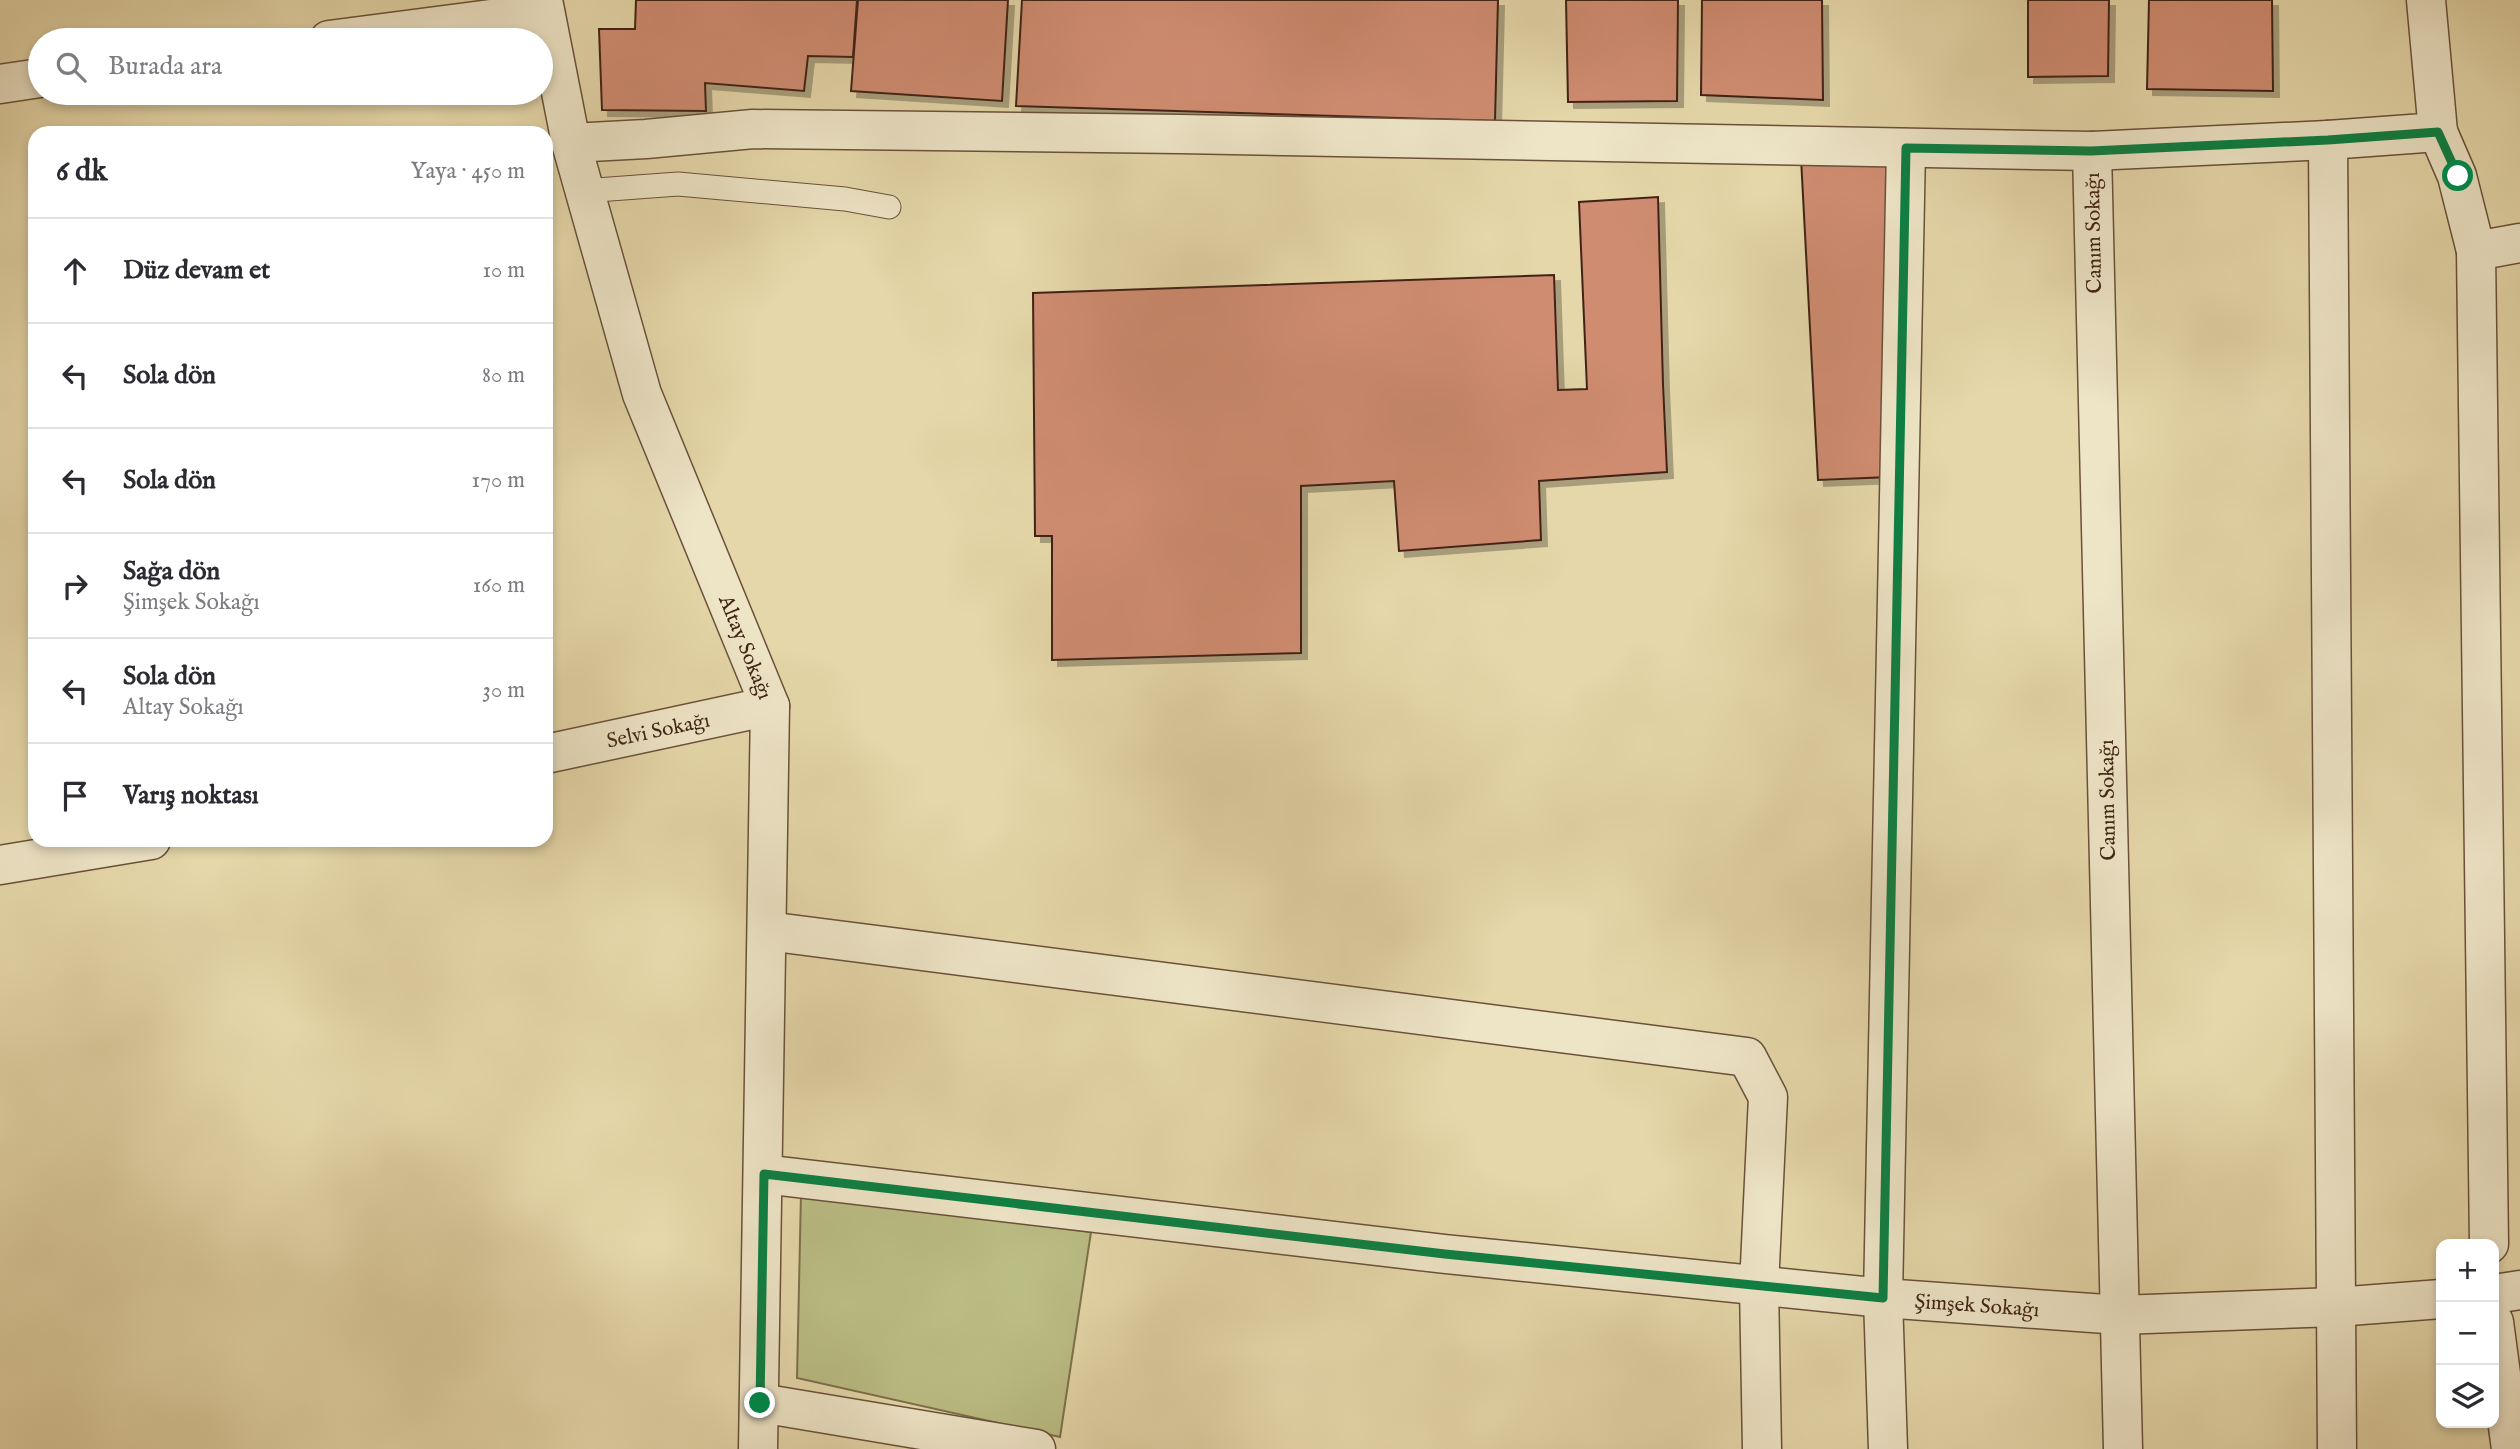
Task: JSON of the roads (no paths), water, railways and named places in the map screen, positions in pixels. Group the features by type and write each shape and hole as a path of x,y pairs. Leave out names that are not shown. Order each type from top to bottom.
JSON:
{"street":[{"path":"2426,0 2438,132 2458,176 2476,251 2489,1239"},
{"path":"405,28 544,6"},
{"name":"Altay Sokağı","path":"544,6 548,28"},
{"name":"Altay Sokağı","path":"553,52 583,191 642,394 770,706 758,1449"},
{"path":"0,84 28,80"},
{"path":"571,143 753,129 1194,134 2091,151 2438,132"},
{"path":"2328,140 2336,1449"},
{"path":"1888,1449 1883,1298 1906,148"},
{"name":"Canım Sokağı","path":"2091,151 2123,1449"},
{"path":"2476,251 2520,243"},
{"name":"Selvi Sokağı","path":"553,752 770,706"},
{"path":"0,865 109,847"},
{"path":"767,931 1747,1057 1768,1097 1759,1286 1762,1449"},
{"name":"Şimşek Sokağı","path":"764,1174 1445,1254 1883,1298 2120,1315 2336,1307 2436,1299"},
{"path":"2499,1293 2520,1290"},
{"path":"2499,1359 2511,1449"},
{"path":"760,1403 1032,1449"}],"lane":[{"path":"583,191 678,184 845,199 888,206"}]}
